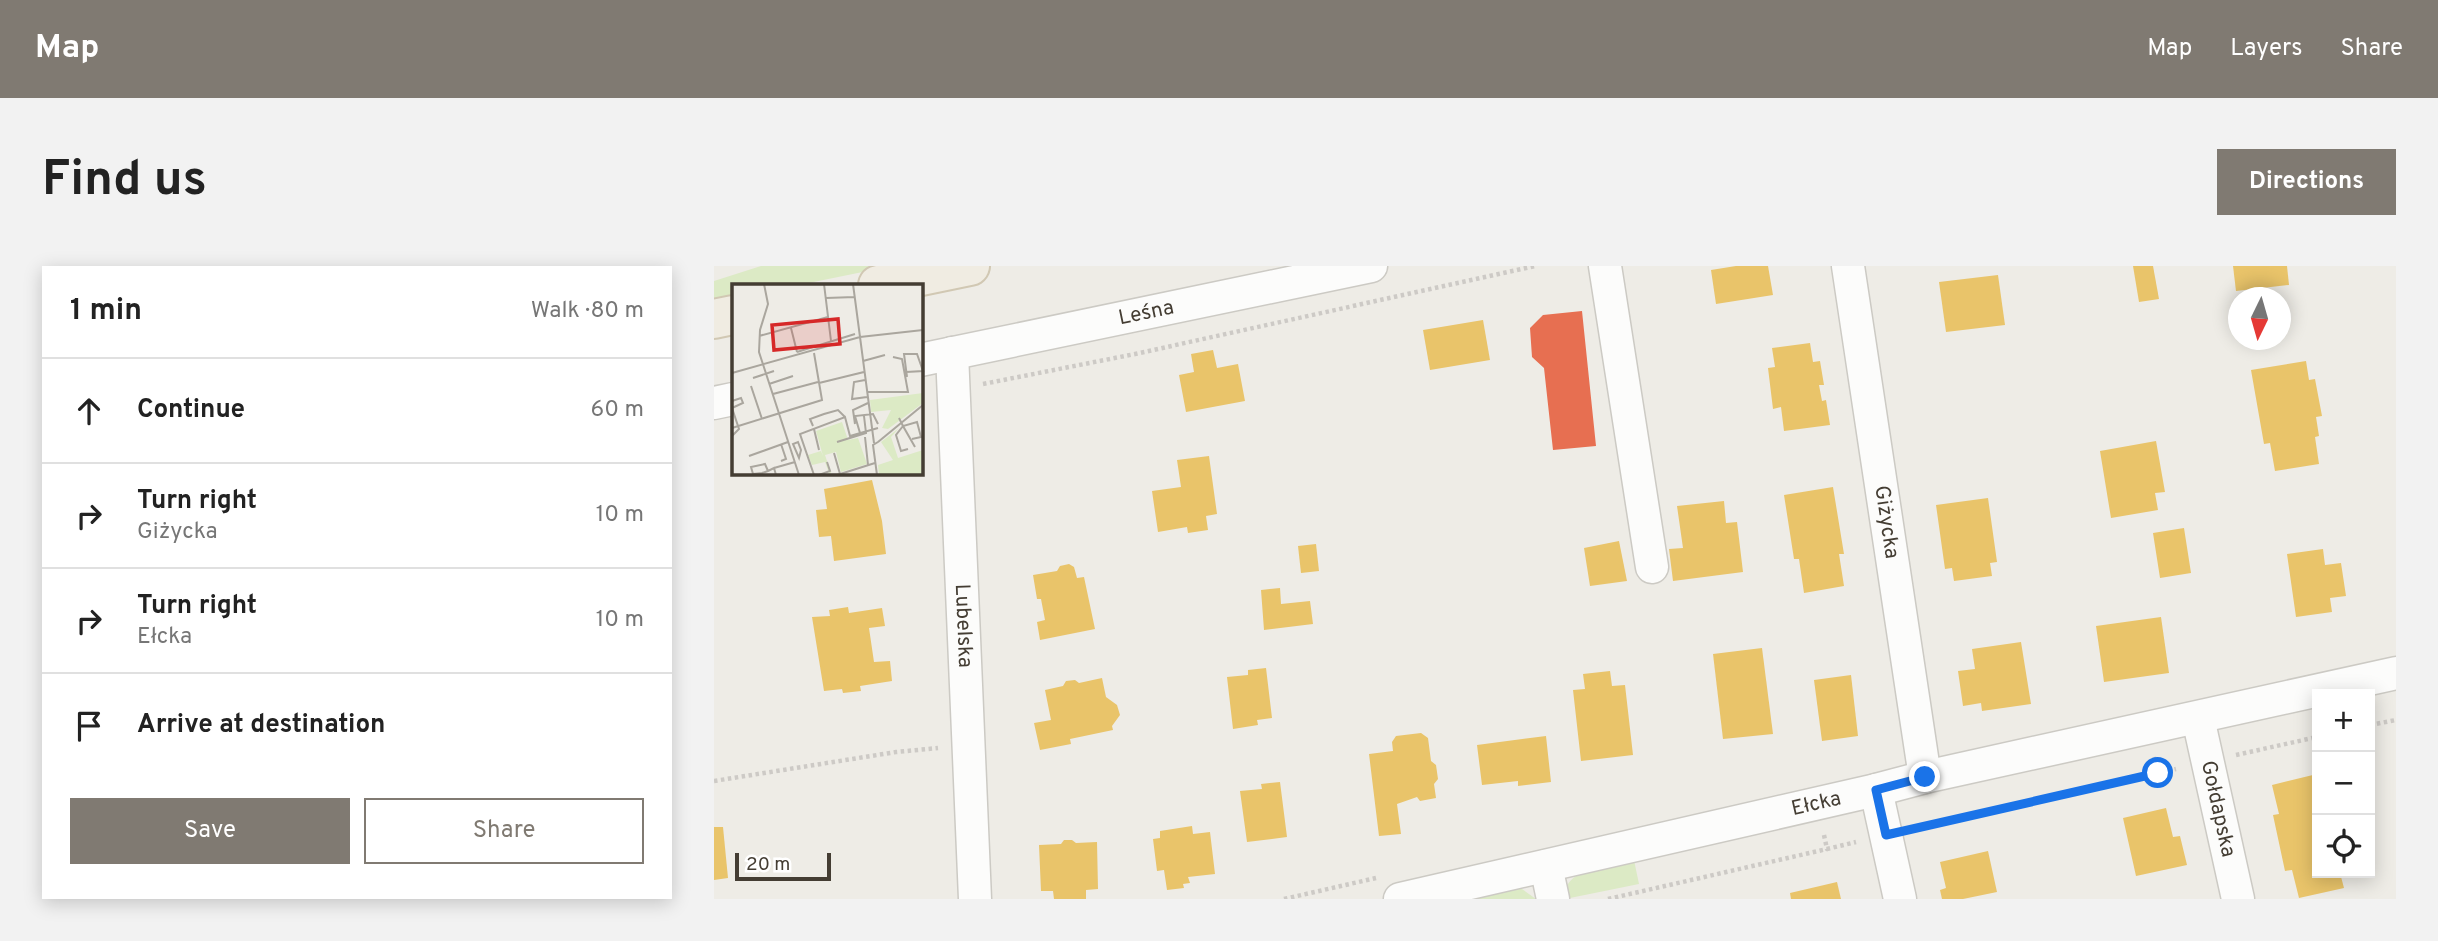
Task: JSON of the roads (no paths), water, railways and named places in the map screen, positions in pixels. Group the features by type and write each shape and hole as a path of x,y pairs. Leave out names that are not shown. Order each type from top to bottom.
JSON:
{"main road":[{"path":"883,284 970,266"},
{"path":"714,319 732,315"}],"street":[{"name":"Leśna","path":"922,360 1371,266"},
{"path":"1605,266 1652,568"},
{"name":"Giżycka","path":"1847,266 1925,777"},
{"name":"Lubelska","path":"952,353 975,899"},
{"path":"714,403 732,399"},
{"name":"Ełcka","path":"1399,899 1925,777 2396,673"},
{"name":"Gołdapska","path":"2198,718 2238,899"},
{"path":"1876,790 1900,899"},
{"path":"1546,866 1553,899"}]}
